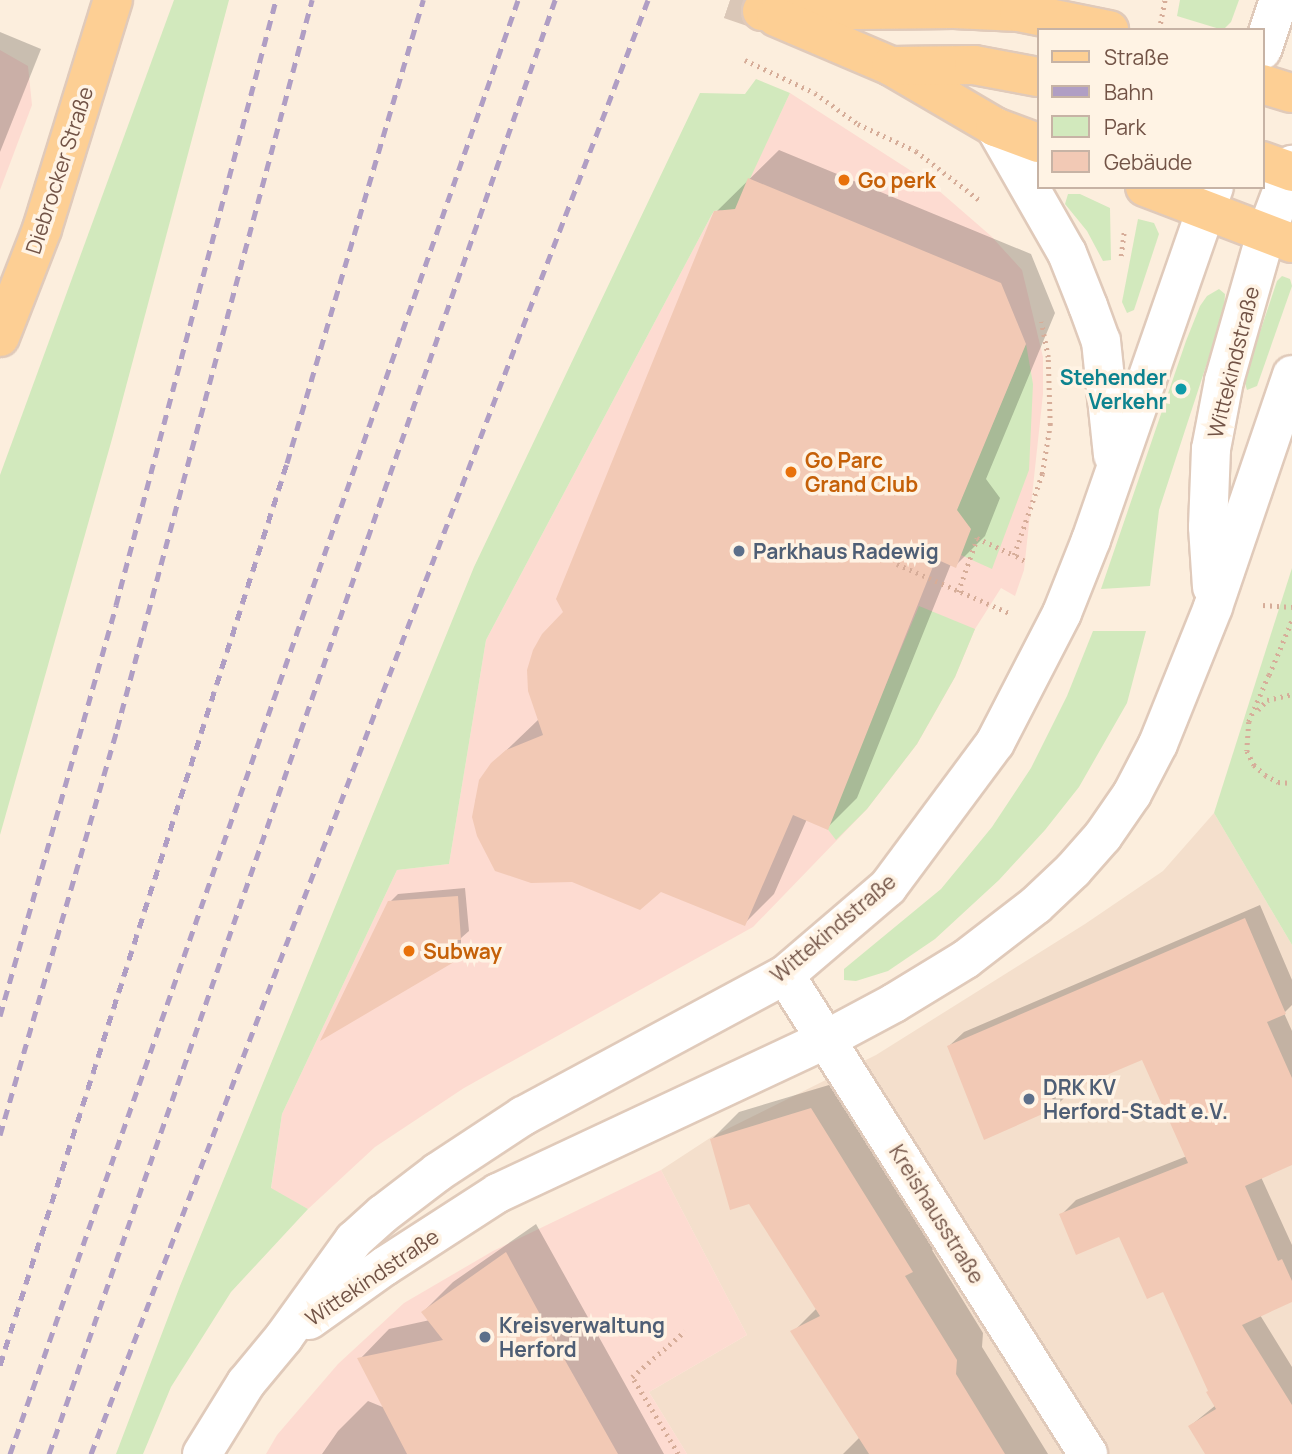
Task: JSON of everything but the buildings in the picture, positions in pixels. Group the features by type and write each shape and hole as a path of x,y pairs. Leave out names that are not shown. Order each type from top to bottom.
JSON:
{"main road":[{"name":"Diebrocker Straße","path":"0,337 42,229 113,0"},
{"path":"1036,142 995,127 891,66 762,11 877,5 1034,6 1103,28"},
{"path":"891,66 974,65 1036,77"},
{"path":"1264,85 1292,93"},
{"path":"1156,189 1210,199 1279,239"}],"street":[{"path":"1264,44 1279,0"},
{"path":"995,127 1067,253 1101,341 1108,386 1115,471"},
{"name":"Wittekindstraße","path":"1213,607 1208,527 1211,449 1224,381 1279,239 1284,167"},
{"name":"Wittekindstraße","path":"202,1454 246,1383 284,1337 354,1240 438,1172 523,1116 785,975 888,887 995,743 1062,613 1115,471 1210,199"},
{"name":"Wittekindstraße","path":"284,1337 384,1266 499,1193 825,1040 894,1003 966,959 1036,905 1073,870 1103,836 1132,794 1158,744 1277,451 1292,375"},
{"name":"Kreishausstraße","path":"785,975 1088,1454"}],"path":[{"path":"1159,28 1166,0"},
{"path":"745,60 815,93 858,124 916,151 991,209"},
{"path":"1120,268 1124,228"},
{"path":"1014,555 1042,474 1050,425 1048,357 1040,316"},
{"path":"958,592 977,538 1024,561"},
{"path":"897,564 1007,613 1062,613"},
{"path":"1292,620 1249,722 1247,751 1254,765 1265,775 1279,782 1292,783"},
{"path":"1258,710 1267,700 1292,694"},
{"path":"678,1454 632,1377 685,1331"}],"shaded area":[{"path":"0,50 28,66 32,105 0,190"},
{"name":"Parkhaus Radewig","path":"790,93 930,183 991,236 1022,270 1043,357 1043,394 1024,570 1015,596 1001,588 975,629 955,677 917,744 867,809 753,927 464,1088 375,1147 308,1209 271,1189 282,1114 397,870 449,864 486,640 711,216 714,211 720,210 732,215"},
{"path":"1214,813 1292,945 1292,1454 687,1454 649,1392 747,1335 661,1170 713,1136 876,1055 1085,924 1163,871"},
{"path":"661,1170 747,1335 649,1392 687,1454 266,1454 277,1435 338,1364 404,1303 493,1251"}],"green space":[{"path":"174,0 229,0 112,439 0,835 0,475"},
{"path":"1180,0 1239,0 1231,22 1225,28 1177,16"},
{"path":"756,79 790,93 733,215 720,210 714,211 711,216 486,640 449,864 397,870 282,1114 271,1188 308,1209 231,1292 171,1387 143,1454 116,1454 180,1286 474,567 700,93 745,94"},
{"path":"1068,194 1080,194 1110,208 1111,260 1103,261 1087,231 1065,204"},
{"path":"1138,219 1154,223 1159,234 1134,310 1127,313 1122,302"},
{"path":"1282,276 1290,279 1292,286 1257,386 1247,390 1244,380 1277,281"},
{"path":"1219,289 1225,294 1224,311 1159,510 1150,586 1101,589 1186,341 1200,306 1207,296"},
{"path":"1026,344 1033,384 1029,470 992,569 961,555 970,527 953,518"},
{"path":"1292,568 1292,945 1214,813"},
{"path":"919,606 975,629 955,677 917,744 867,809 836,840 826,827"},
{"path":"1093,631 1146,631 1127,703 1079,787 1045,830 999,880 935,939 888,971 856,981 844,980 844,969 941,889 992,827 1031,768 1067,696"}],"tunnel":[{"path":"730,0 762,11"}],"railway":[{"path":"0,1016 116,605 276,0"},
{"path":"0,1135 117,729 312,0"},
{"path":"0,1365 287,463 423,0"},
{"path":"10,1454 518,0"},
{"path":"49,1454 555,0"},
{"path":"91,1454 648,0"}],"place":[{"name":"Go perk","path":"844,180"},
{"name":"Stehender Verkehr","path":"1181,389"},
{"name":"Go Parc Grand Club","path":"791,472"},
{"name":"Parkhaus Radewig","path":"739,551"},
{"name":"Subway","path":"409,951"},
{"name":"DRK KV Herford-Stadt e.V.","path":"1029,1099"},
{"name":"Kreisverwaltung Herford","path":"485,1337"}]}
